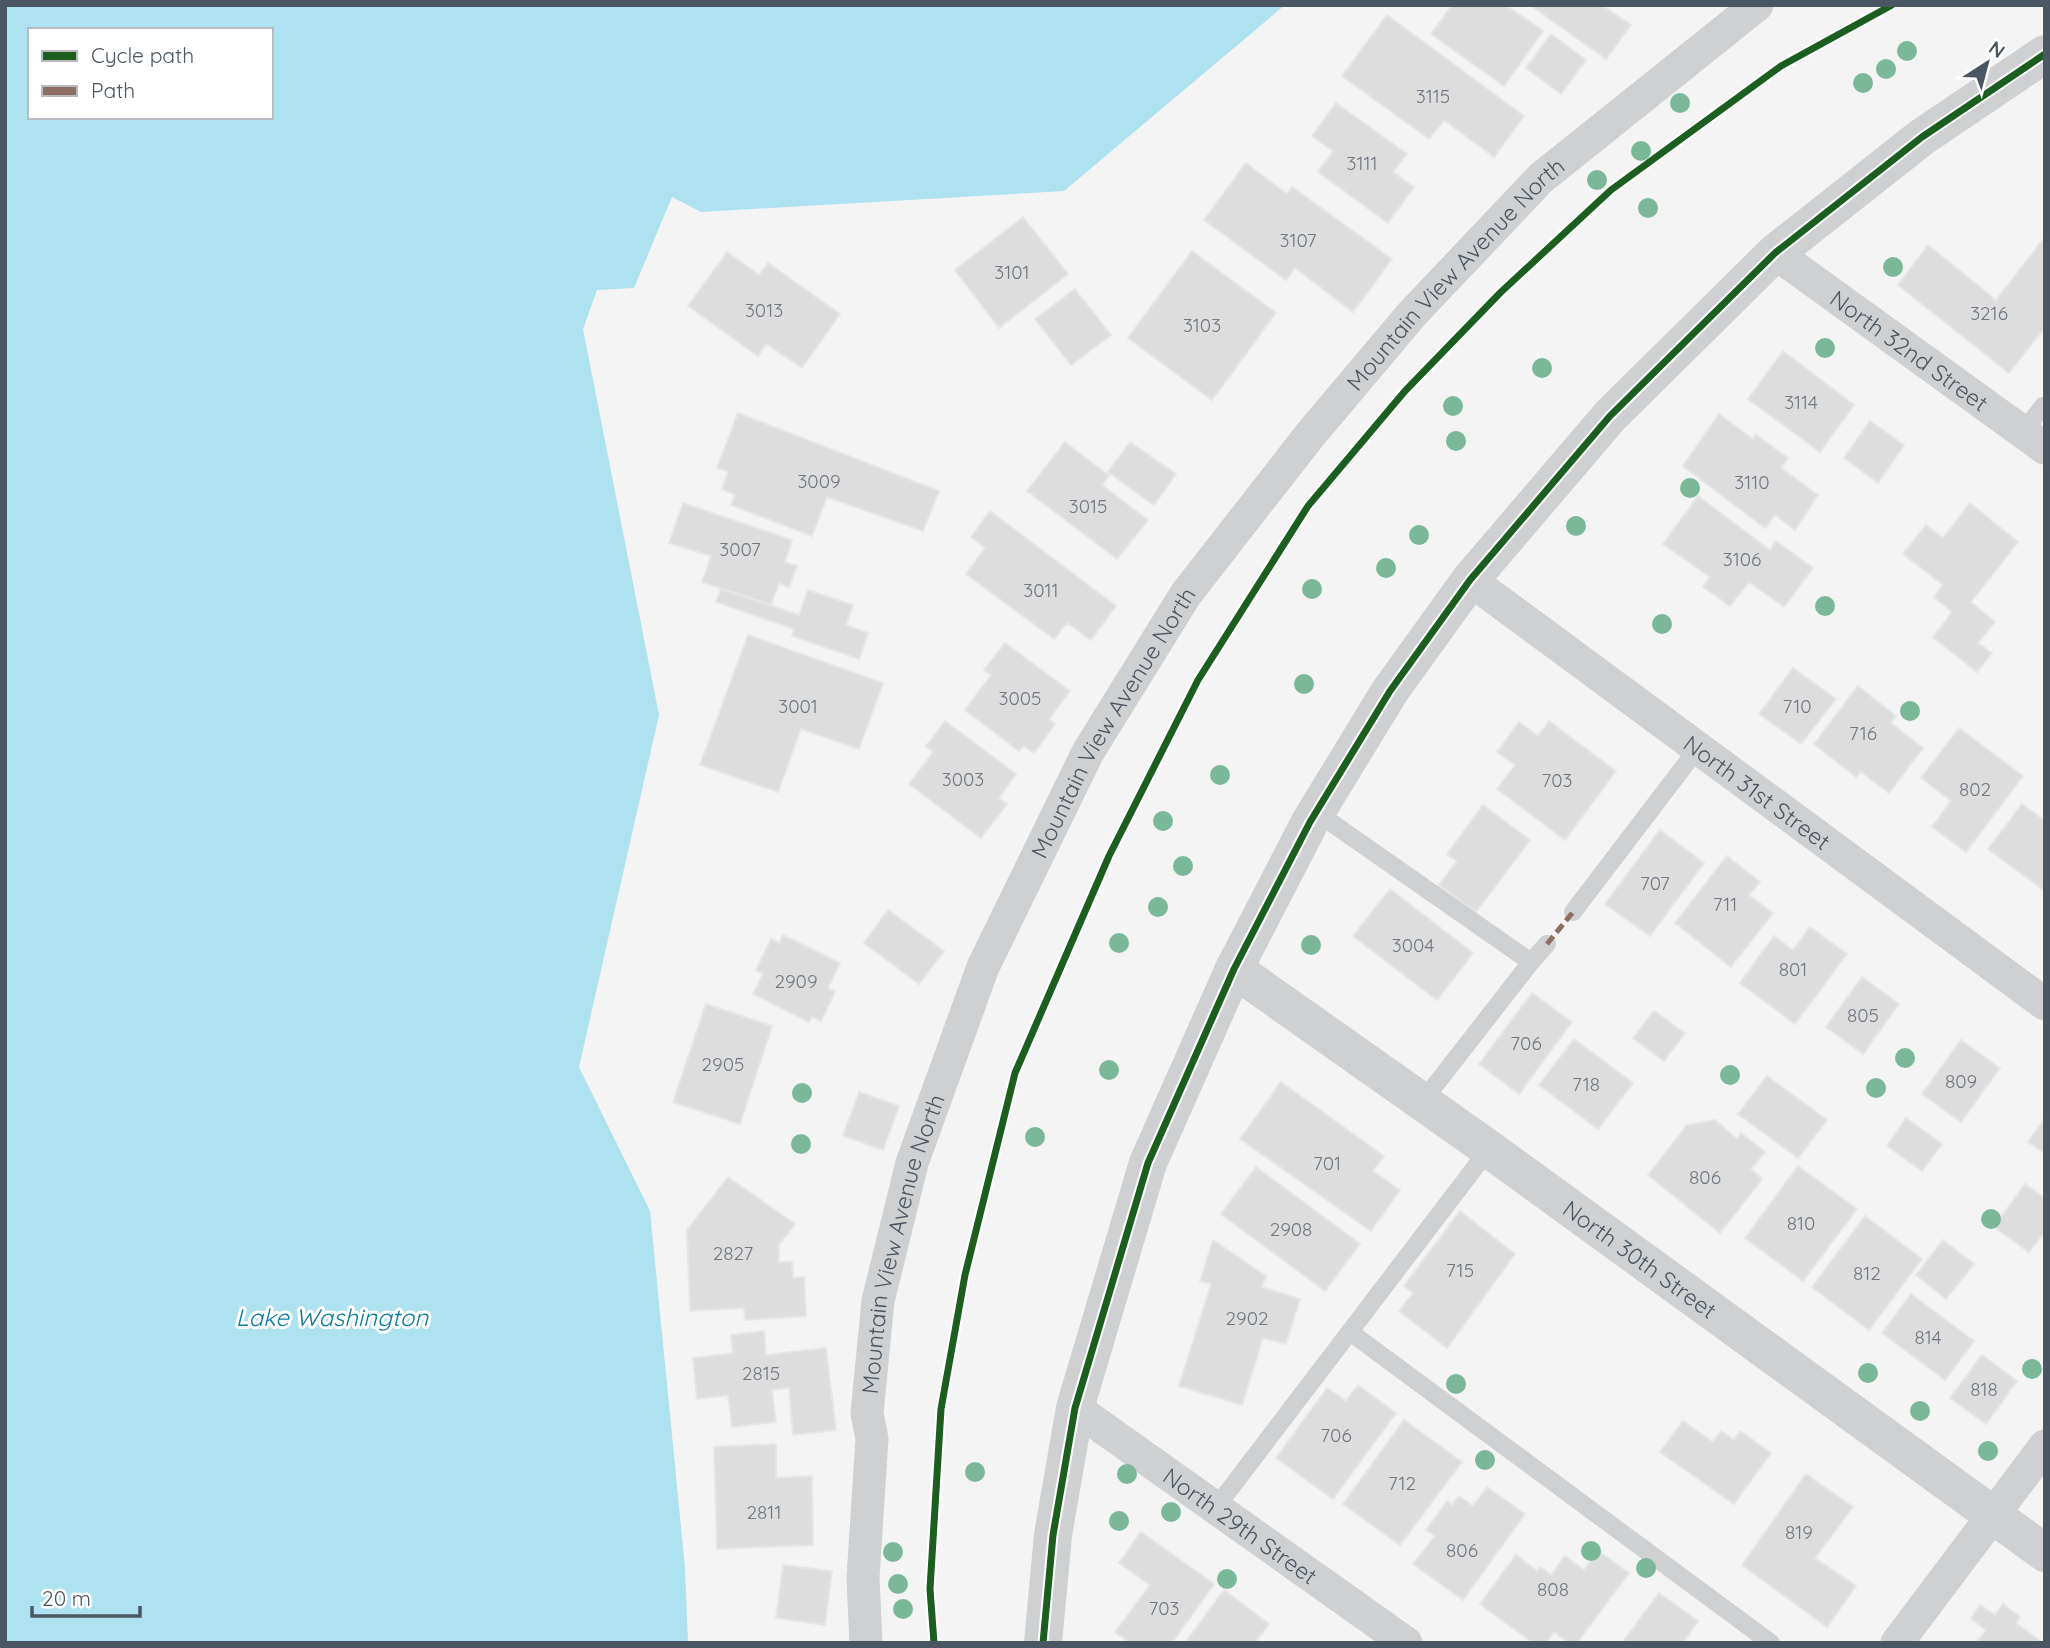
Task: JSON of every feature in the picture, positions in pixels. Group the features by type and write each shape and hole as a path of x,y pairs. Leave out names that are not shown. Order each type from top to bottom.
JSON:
{"street":[{"name":"Mountain View Avenue North","path":"866,1643 863,1578 872,1439 867,1413 878,1301 893,1238 912,1163 984,967 1088,752 1186,594 1310,435 1412,314 1541,178 1757,5"},
{"path":"1043,1643 1053,1535 1075,1408 1148,1163 1234,969 1316,812 1390,691 1470,580 1610,416 1775,253 1922,137 2045,54"},
{"name":"North 32nd Street","path":"1775,253 2034,440"},
{"name":"North 31st Street","path":"1470,580 2045,1004"},
{"name":"North 30th Street","path":"1234,969 1489,1149 2045,1553"},
{"name":"North 29th Street","path":"1075,1408 1217,1506 1406,1643"},
{"path":"1897,1643 2045,1446"}],"lane":[{"path":"2034,440 2043,406"},
{"path":"1573,912 1698,748"},
{"path":"1316,812 1531,962"},
{"path":"1422,1102 1547,944"},
{"path":"1217,1506 1489,1149"},
{"path":"1350,1332 1771,1643"}],"water":[{"name":"Lake Washington","path":"5,5 1285,5 1064,191 701,212 672,197 634,288 597,290 583,329 659,715 579,1067 650,1211 685,1568 688,1643 5,1643"}],"building":[{"path":"1452,5 1506,5 1543,31 1504,86 1431,34"},
{"path":"1530,5 1602,5 1631,25 1606,59"},
{"path":"1387,15 1524,116 1494,157 1444,120 1429,139 1342,76"},
{"path":"1551,34 1586,60 1561,94 1526,68"},
{"path":"1336,103 1407,154 1393,172 1414,187 1388,223 1318,172 1333,151 1312,136"},
{"path":"1246,163 1287,194 1292,187 1392,259 1353,312 1295,268 1286,280 1204,220"},
{"path":"1023,217 1068,274 999,328 955,270"},
{"path":"2045,237 2045,327 2009,373 1898,285 1928,245 1996,300"},
{"path":"1192,251 1276,313 1212,400 1128,338"},
{"path":"727,252 759,275 768,263 840,314 802,368 766,344 758,356 688,306"},
{"path":"1075,289 1111,335 1071,365 1035,319"},
{"path":"1783,351 1854,405 1820,452 1748,399"},
{"path":"738,413 939,491 923,531 827,497 812,536 731,505 735,495 722,489 728,472 717,468"},
{"path":"1719,414 1753,439 1756,435 1788,458 1781,468 1818,495 1795,530 1775,515 1765,528 1683,466"},
{"path":"1870,421 1904,445 1878,483 1844,458"},
{"path":"1065,442 1109,476 1102,485 1148,520 1117,559 1027,491"},
{"path":"1130,442 1176,474 1154,505 1108,472"},
{"path":"1698,496 1770,550 1776,541 1813,568 1784,607 1749,582 1730,606 1703,587 1710,577 1663,544"},
{"path":"683,503 792,540 785,562 797,566 789,587 779,583 771,605 702,582 711,556 669,543"},
{"path":"1970,503 2018,542 1971,602 1995,622 1978,643 1992,653 1977,672 1933,637 1952,612 1934,597 1943,585 1903,554 1926,525 1943,538"},
{"path":"990,511 1116,606 1091,640 1067,623 1054,639 966,574 985,548 971,537"},
{"path":"721,589 799,615 808,590 853,605 846,625 868,633 859,659 792,636 794,629 716,602"},
{"path":"748,635 883,683 859,749 801,729 778,792 700,765"},
{"path":"1005,643 1070,691 1049,719 1055,724 1034,753 1024,746 1019,751 965,710 991,675 984,670"},
{"path":"1793,668 1836,699 1801,744 1759,714"},
{"path":"1858,686 1896,716 1891,723 1923,748 1889,793 1861,772 1856,777 1814,744"},
{"path":"945,721 1016,774 999,798 1007,804 981,838 909,784 933,752 926,746"},
{"path":"1549,721 1616,771 1565,840 1497,789 1515,765 1497,752 1519,722 1538,736"},
{"path":"1959,728 2023,776 1966,852 1932,827 1951,801 1921,778"},
{"path":"2022,804 2045,821 2045,891 1988,849"},
{"path":"1483,805 1530,840 1476,912 1439,885 1457,861 1447,854"},
{"path":"1660,830 1704,863 1650,936 1605,904"},
{"path":"1727,856 1760,882 1749,895 1773,913 1731,967 1675,923"},
{"path":"1390,889 1473,953 1437,1000 1353,936"},
{"path":"888,910 944,951 919,984 864,943"},
{"path":"1810,927 1847,954 1795,1024 1740,983 1774,936 1793,950"},
{"path":"783,935 840,963 828,988 835,992 821,1021 812,1017 809,1022 753,994 763,974 756,970 771,939 779,943"},
{"path":"1862,977 1899,1004 1863,1054 1826,1027"},
{"path":"1532,993 1572,1022 1519,1094 1479,1064"},
{"path":"706,1004 772,1026 740,1124 673,1102"},
{"path":"1654,1011 1685,1033 1664,1061 1633,1038"},
{"path":"1574,1039 1633,1083 1598,1129 1539,1085"},
{"path":"1961,1040 2000,1068 1961,1122 1922,1094"},
{"path":"1767,1076 1827,1120 1798,1158 1738,1114"},
{"path":"1281,1082 1384,1156 1373,1171 1400,1190 1371,1231 1240,1139"},
{"path":"859,1092 899,1106 883,1150 843,1136"},
{"path":"1906,1118 1942,1144 1922,1171 1887,1146"},
{"path":"2045,1118 2045,1153 2028,1142"},
{"path":"1715,1120 1737,1139 1741,1133 1765,1152 1751,1169 1762,1179 1720,1233 1648,1175 1687,1125"},
{"path":"1798,1166 1857,1209 1803,1281 1745,1238"},
{"path":"1256,1167 1360,1244 1325,1291 1221,1214"},
{"path":"728,1177 795,1224 779,1245 779,1262 792,1262 793,1278 804,1277 806,1316 745,1320 744,1308 690,1311 687,1230"},
{"path":"2025,1184 2045,1198 2045,1231 2029,1252 1994,1227"},
{"path":"1460,1211 1515,1254 1447,1348 1399,1311 1413,1293 1404,1286"},
{"path":"1865,1216 1922,1259 1869,1330 1812,1287"},
{"path":"1213,1240 1266,1276 1262,1287 1300,1299 1286,1344 1263,1338 1242,1405 1179,1386 1211,1284 1200,1281"},
{"path":"1943,1240 1974,1264 1946,1299 1916,1275"},
{"path":"1911,1294 1974,1341 1945,1380 1882,1333"},
{"path":"764,1331 766,1355 826,1348 836,1430 793,1435 789,1388 772,1390 776,1422 732,1427 728,1395 697,1399 693,1358 733,1353 731,1335"},
{"path":"1982,1355 2017,1381 1986,1424 1950,1398"},
{"path":"1358,1385 1396,1413 1333,1499 1276,1458 1327,1388 1346,1401"},
{"path":"1404,1420 1462,1462 1400,1545 1343,1504"},
{"path":"1683,1421 1713,1442 1721,1431 1734,1440 1740,1431 1771,1453 1734,1504 1660,1452"},
{"path":"776,1444 776,1478 812,1476 813,1545 717,1549 714,1447"},
{"path":"1806,1474 1853,1507 1815,1558 1856,1586 1827,1627 1742,1565"},
{"path":"1487,1487 1525,1514 1463,1600 1413,1564 1435,1536 1426,1530 1447,1501 1452,1505 1459,1496 1473,1506"},
{"path":"1141,1532 1214,1584 1172,1643 1130,1643 1115,1632 1150,1585 1119,1563"},
{"path":"1598,1551 1629,1573 1577,1643 1569,1643 1554,1632 1546,1643 1533,1643 1480,1604 1516,1555 1537,1571 1540,1567 1551,1575 1565,1556 1584,1570"},
{"path":"783,1565 832,1571 825,1625 776,1618"},
{"path":"1224,1590 1269,1624 1255,1643 1185,1643"},
{"path":"1659,1593 1698,1621 1683,1643 1622,1643"},
{"path":"2003,1604 2020,1617 2016,1623 2043,1643 1976,1643 1986,1630 1971,1619 1980,1605 1995,1615"}],"marked path":[{"path":"1547,944 1573,912"}],"cycle path":[{"path":"934,1643 930,1589 941,1409 965,1275 1015,1073 1109,856 1198,680 1308,506 1405,391 1501,292 1611,190 1781,66 1892,5"},
{"path":"1043,1643 1053,1535 1075,1408 1148,1163 1234,969 1310,822 1390,691 1470,580 1610,416 1775,253 1922,137 2045,54"}]}
